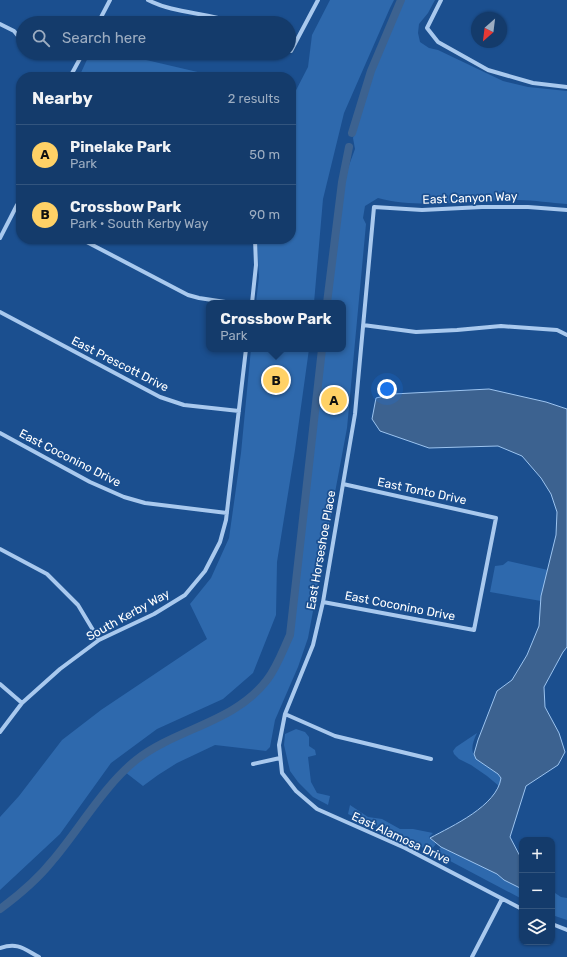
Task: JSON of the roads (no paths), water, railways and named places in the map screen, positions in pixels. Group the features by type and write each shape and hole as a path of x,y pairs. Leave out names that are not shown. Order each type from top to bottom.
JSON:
{"street":[{"path":"102,16 110,0"},
{"path":"148,0 165,8 206,16"},
{"path":"296,40 318,0"},
{"path":"441,0 427,28 438,42 488,70 533,84 567,87"},
{"path":"0,24 16,33"},
{"path":"73,72 79,60"},
{"name":"East Canyon Way","path":"374,207 422,210 482,207 528,207 567,210"},
{"name":"East Horseshoe Place","path":"282,773 279,745 285,714 313,645 323,602 355,414 374,207"},
{"path":"0,238 16,211"},
{"path":"91,244 188,295 212,300"},
{"path":"252,300 256,265 255,244"},
{"name":"East Prescott Drive","path":"0,312 160,397 184,404 239,411"},
{"path":"363,325 416,332 501,326 557,330 567,335"},
{"name":"South Kerby Way","path":"0,732 22,703 60,669 99,640 154,614 185,595 205,571 220,542 227,513 246,352"},
{"name":"East Coconino Drive","path":"0,433 90,482 124,497 145,503 227,513"},
{"name":"East Tonto Drive","path":"343,484 496,518 474,630"},
{"path":"0,549 47,574 78,605 99,640"},
{"name":"East Coconino Drive","path":"323,602 474,630"},
{"path":"0,684 22,703"},
{"path":"285,714 335,736 431,759"},
{"path":"253,764 280,758"},
{"name":"East Alamosa Drive","path":"282,773 296,791 316,809 405,848 519,908"},
{"path":"472,957 502,899"},
{"path":"555,925 567,930"},
{"path":"0,948 11,944 20,946 39,957"}],"waterway":[{"path":"352,133 371,71 401,0"},
{"path":"327,300 342,182 349,147"},
{"path":"0,909 41,874 124,770 152,749 222,716 238,706 254,694 274,670 290,635 322,352"}],"place":[{"name":"Crossbow Park","path":"276,380"},
{"name":"Pinelake Park","path":"334,400"}]}
